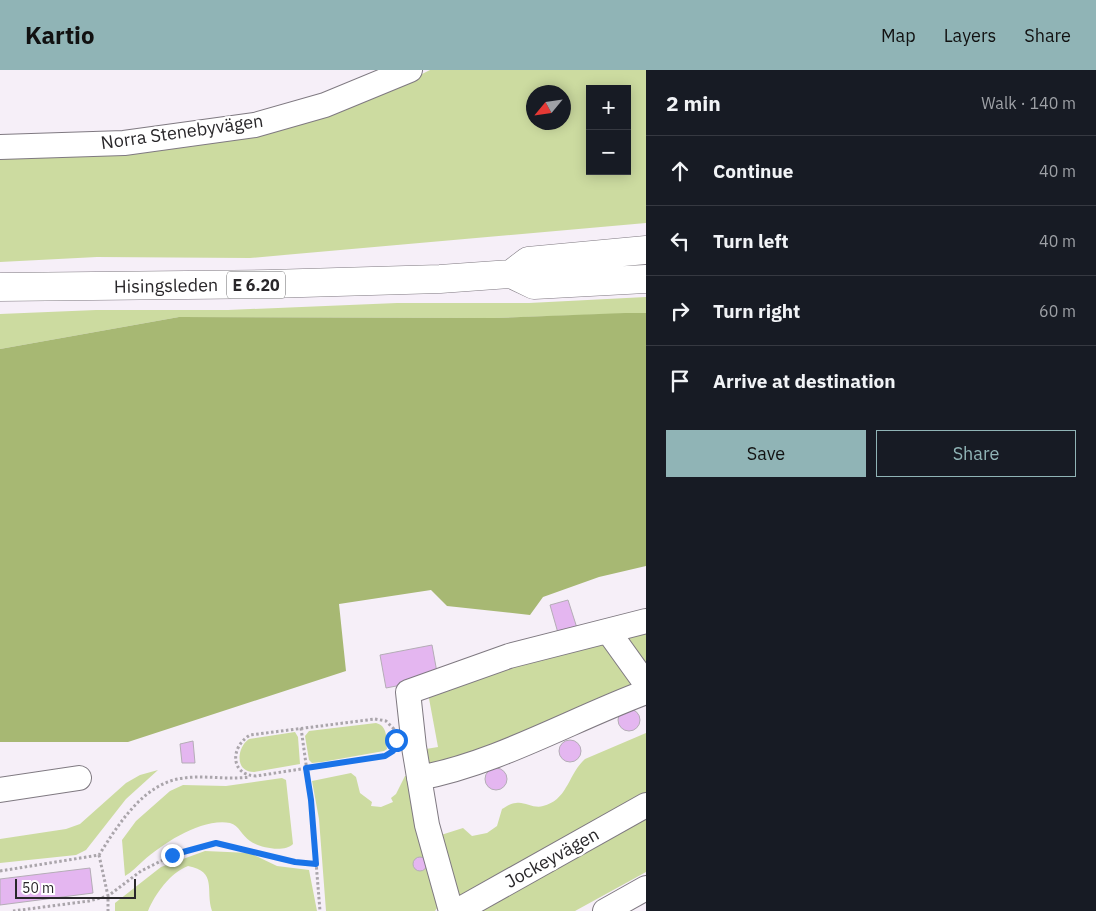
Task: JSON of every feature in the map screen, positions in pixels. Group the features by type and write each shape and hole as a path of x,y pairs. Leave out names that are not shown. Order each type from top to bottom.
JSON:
{"highway":[{"name":"Hisingsleden","path":"511,274 528,261 646,250"},
{"name":"Hisingsleden","path":"0,287 269,284 440,279 511,274 534,284 646,279"}],"street":[{"name":"Norra Stenebyvägen","path":"0,147 124,143 255,125 325,105 386,75 410,70"},
{"path":"451,911 427,825 408,692 510,656 646,621"},
{"path":"608,631 646,684"},
{"path":"419,778 456,769 501,752 646,692"},
{"path":"0,790 79,778"},
{"name":"Jockeyvägen","path":"457,911 646,804"},
{"path":"604,911 646,888"}],"path":[{"path":"0,871 99,855 129,812 151,792 168,782 184,778 227,779 256,776 385,756 396,747 396,734 386,721 375,719 250,735 242,740 236,753 237,763 241,772 248,776 256,776"},
{"path":"301,728 311,800 320,911"},
{"path":"12,911 89,901 108,896 141,871 172,855 216,843 295,862 316,864"},
{"path":"99,855 108,896 108,911"}],"green space":[{"path":"430,70 646,70 646,223 250,258 97,257 0,262 0,157 110,155 204,144 282,127 357,103"},
{"path":"646,297 646,313 494,318 179,317 0,349 0,314 96,310 228,310 397,303 529,303"},
{"path":"646,313 646,566 599,577 543,597 530,615 447,606 431,590 339,604 346,671 128,742 0,742 0,349 179,317 494,318"},
{"path":"646,628 646,674 619,639"},
{"path":"604,639 639,682 515,743 429,764 424,754 426,749 438,747 428,693"},
{"path":"376,723 383,727 386,733 387,749 384,751 322,762 312,763 309,760 305,736 309,731"},
{"path":"295,732 298,737 300,764 254,772 248,771 240,764 240,753 249,739"},
{"path":"646,733 646,796 461,896 457,895 441,835 463,828 472,836 487,833 497,826 502,809 510,804 522,803 540,807 551,803 563,792 579,765 585,759"},
{"path":"158,770 126,799 86,850 76,855 0,863 0,839 66,829 80,824 126,783 140,775"},
{"path":"351,773 356,777 360,793 372,802 371,806 381,807 393,802 391,798 396,794 405,776 408,776 438,907 435,911 326,911 319,819 312,781"},
{"path":"282,778 286,780 293,844 289,847 278,849 254,844 236,826 230,823 207,824 172,840 125,876 122,840 136,821 170,791 183,785 226,786"},
{"path":"646,815 646,872 575,911 476,911"},
{"path":"205,851 250,853 277,866 309,870 317,911 212,911 207,877 197,869 188,866 169,879 148,911 115,911 115,903 161,867"}],"building":[{"path":"568,600 577,628 558,633 550,605"},
{"path":"432,645 438,678 386,688 380,655"},
{"path":"629,709 639,716 640,720 633,730 629,731 619,724 618,720 625,710"},
{"path":"570,740 578,743 581,751 578,759 570,762 562,759 559,751 562,743"},
{"path":"193,741 195,763 182,763 180,744"},
{"path":"496,768 506,775 507,779 500,789 496,790 486,783 485,779 492,769"},
{"path":"420,857 425,859 427,864 425,869 420,871 415,869 413,864 415,859"},
{"path":"90,868 93,893 0,905 0,879"}],"route":[{"path":"172,855 216,843 295,862 316,864 315,833 306,768 385,756 390,754 396,747 396,740"}]}
